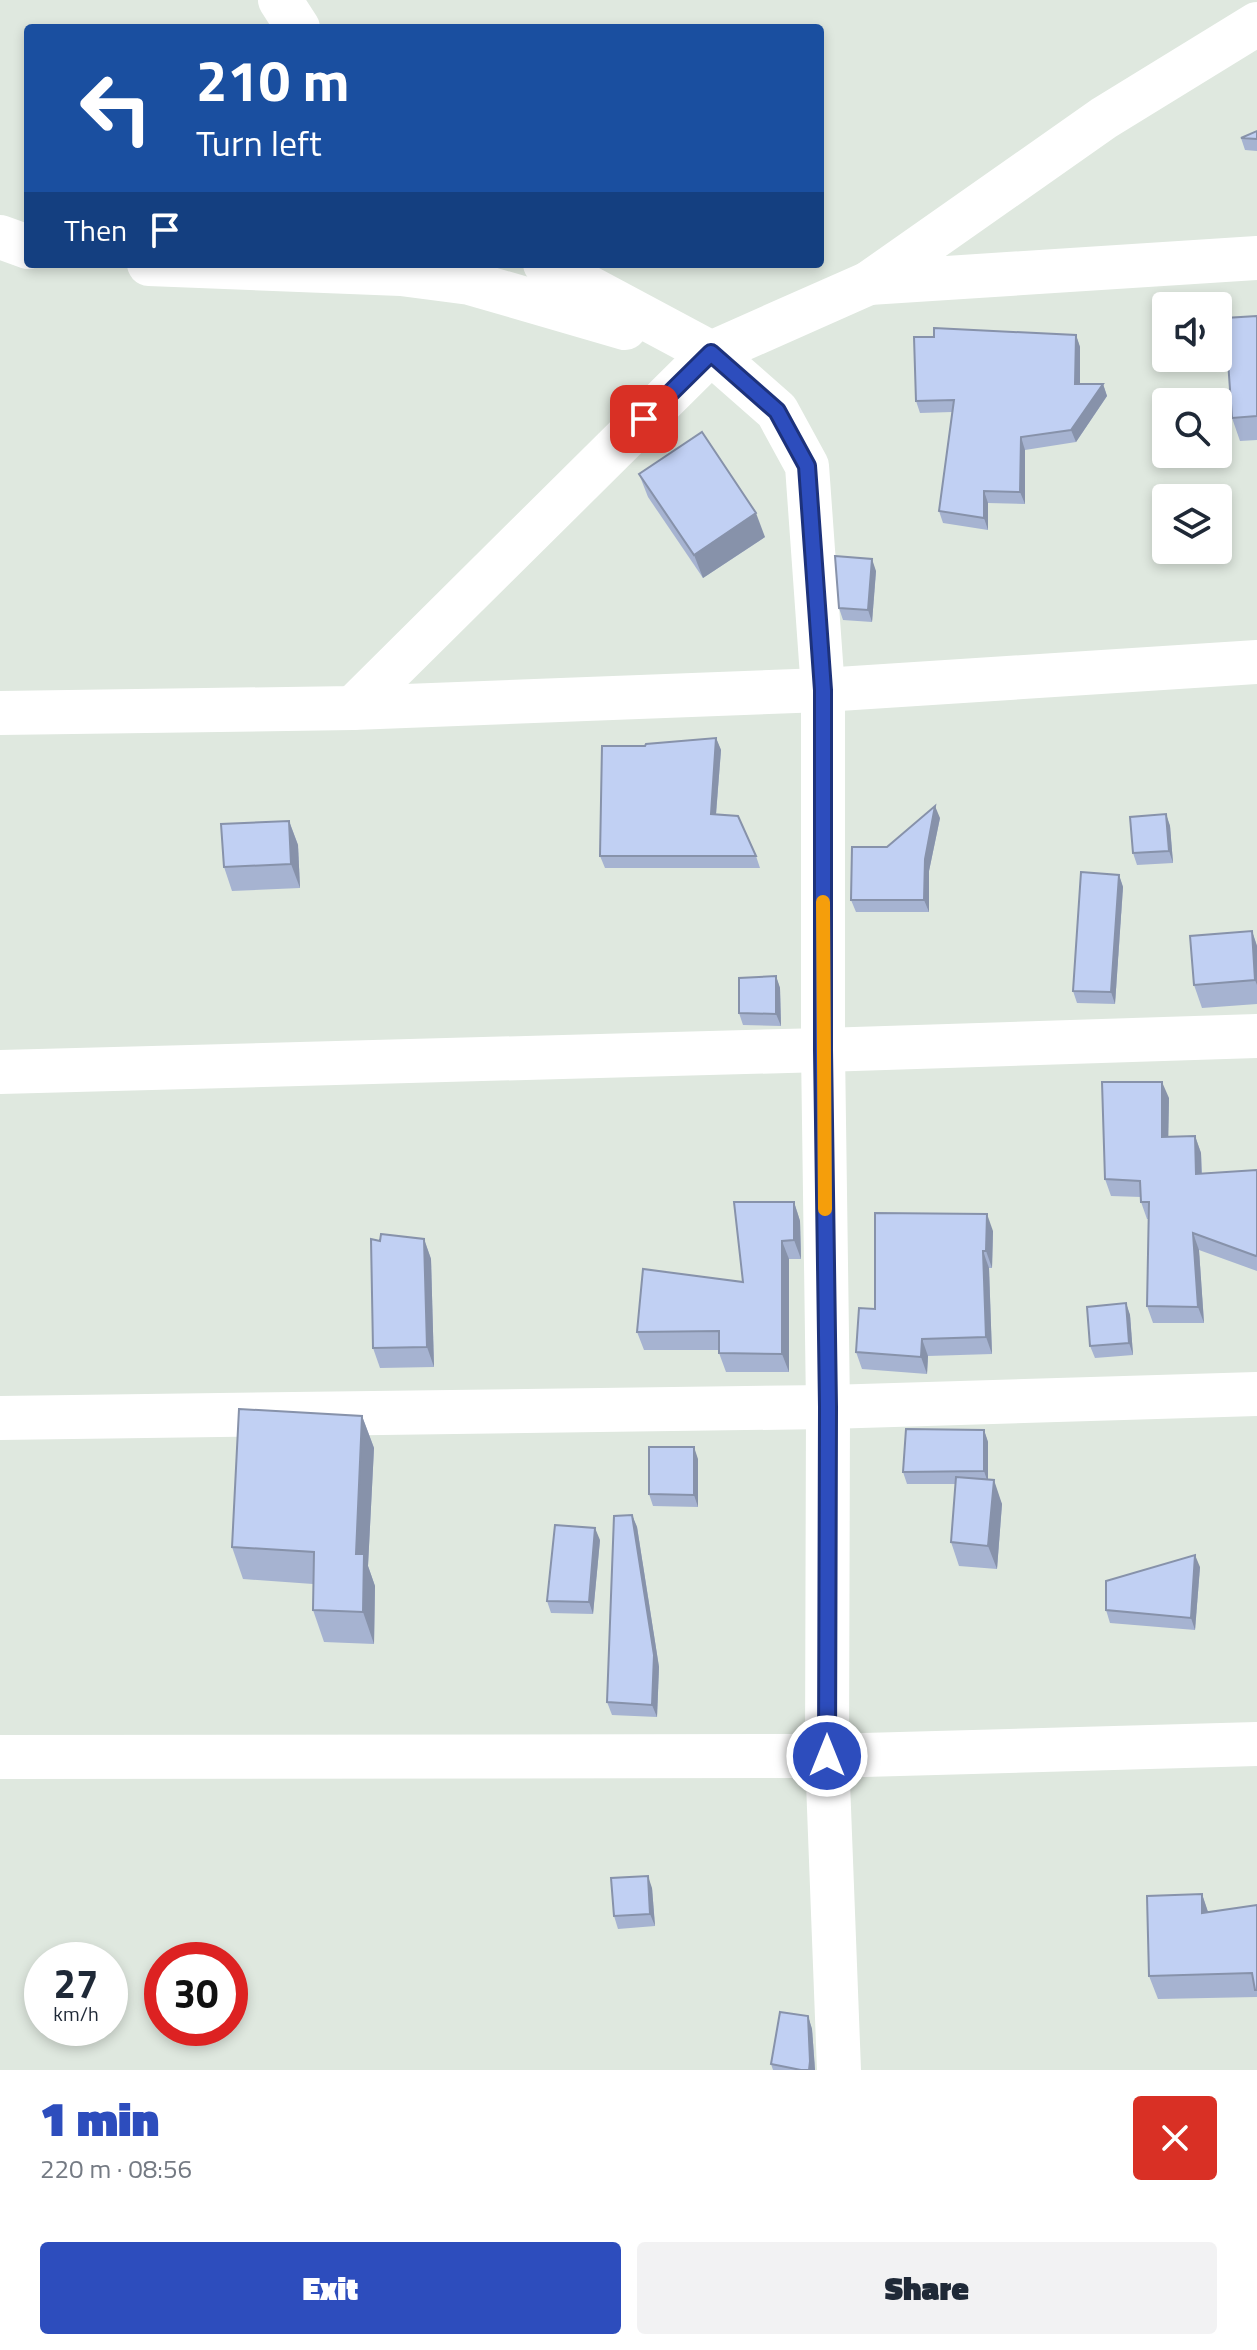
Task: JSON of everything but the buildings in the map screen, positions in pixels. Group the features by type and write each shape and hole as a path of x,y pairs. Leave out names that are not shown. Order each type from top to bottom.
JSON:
{"street":[{"path":"280,0 295,24"},
{"path":"353,708 711,353 869,283 1104,118 1257,24"},
{"path":"0,237 24,246"},
{"path":"869,283 1257,258"},
{"path":"250,268 401,274 470,283 711,353"},
{"path":"552,268 711,353 777,411 807,466 823,690 827,1756 839,2070"},
{"path":"0,713 353,708 823,690 1257,662"},
{"path":"0,1072 1257,1036"},
{"path":"0,1418 828,1407 1257,1394"},
{"path":"0,1757 827,1756 1257,1744"}],"slow traffic":[{"path":"823,902 825,1209"}],"route":[{"path":"644,419 711,353 777,411 807,466 823,690 827,1756"}]}
